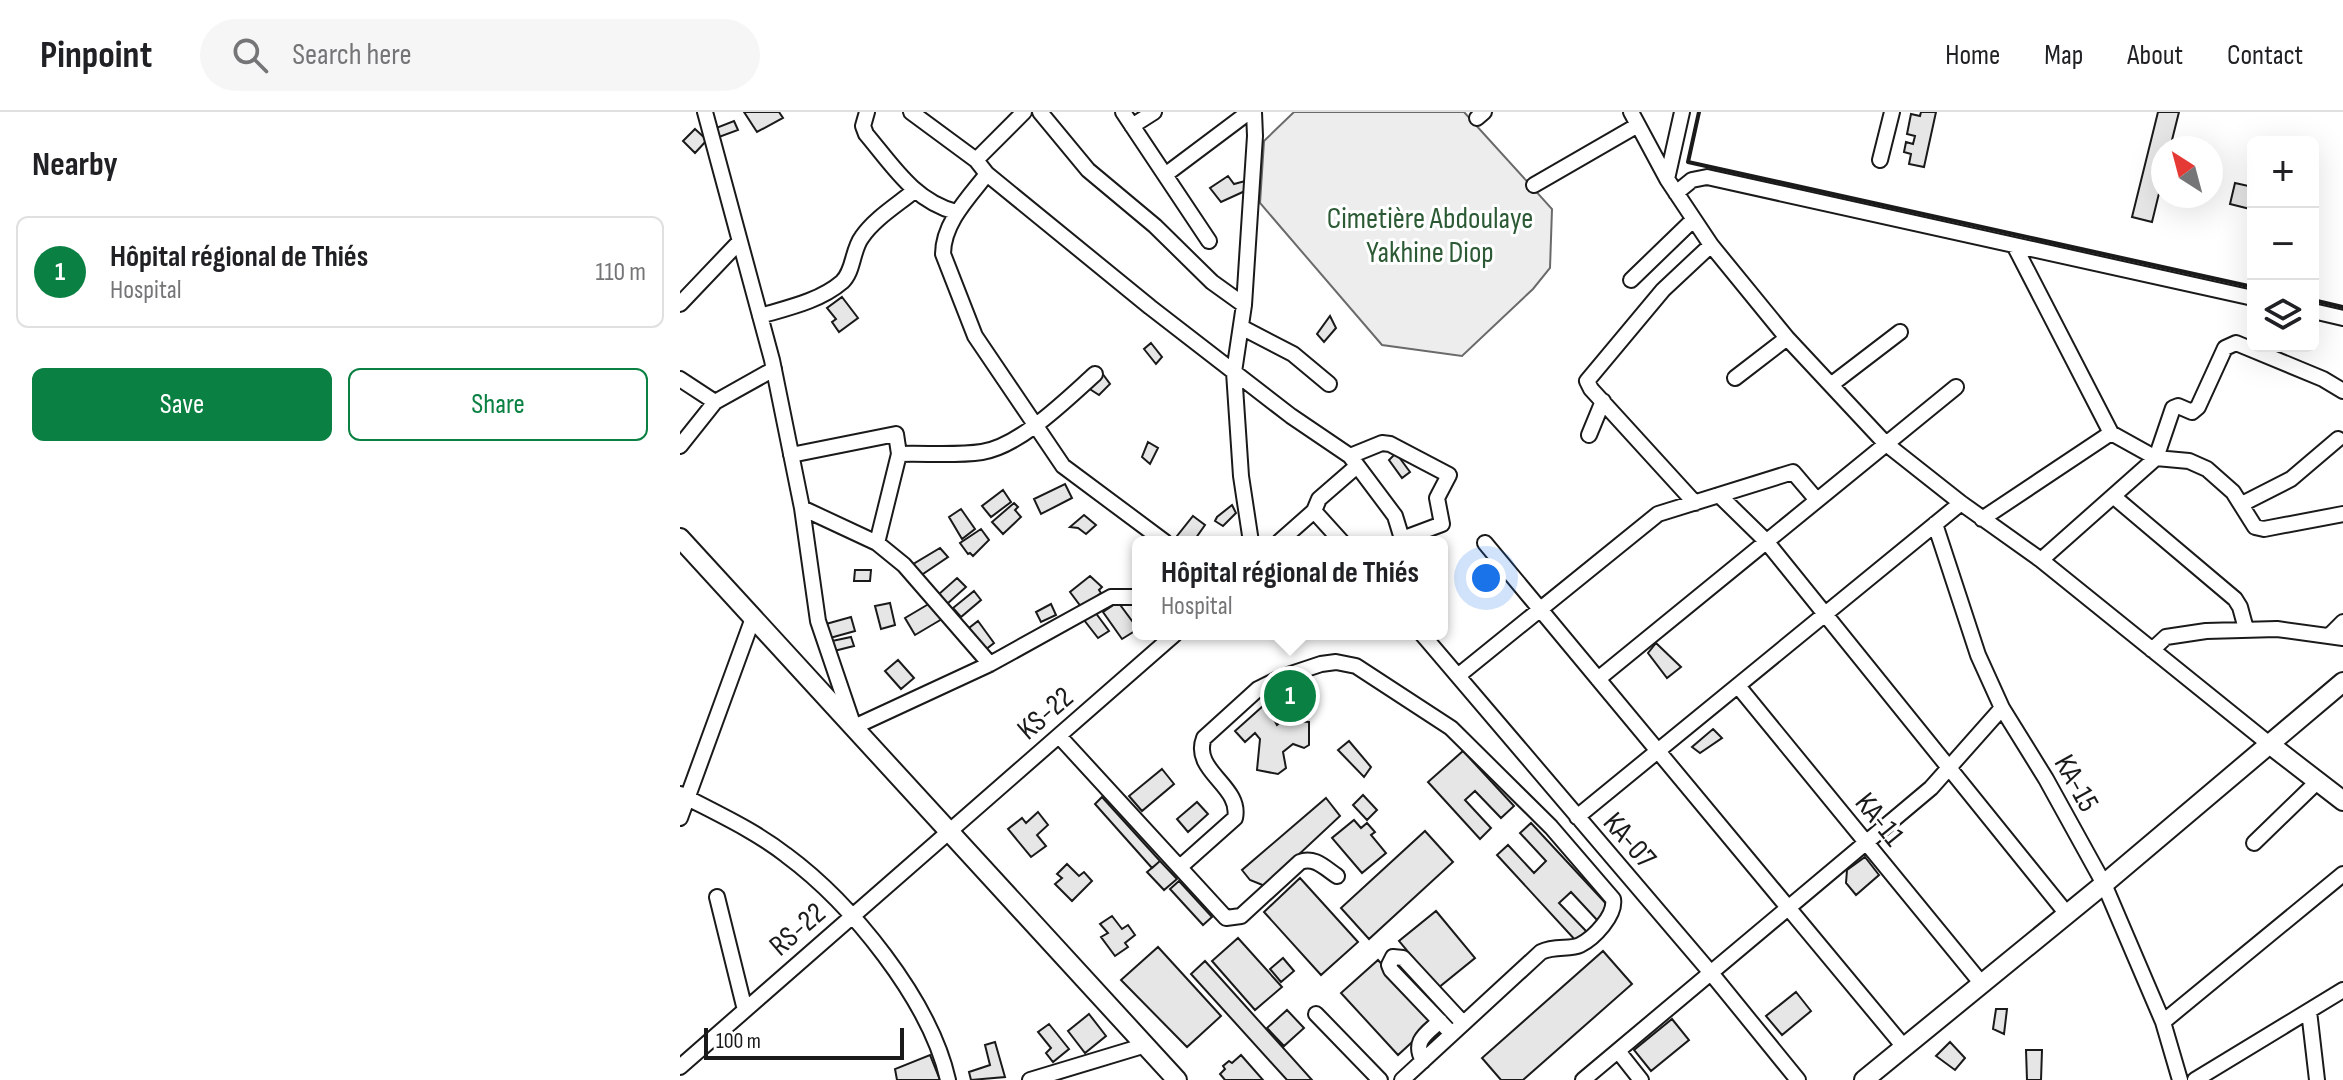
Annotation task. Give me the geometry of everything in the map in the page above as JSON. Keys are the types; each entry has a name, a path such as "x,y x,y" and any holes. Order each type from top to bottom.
{"main road":[{"path":"680,538 1177,1080"},
{"path":"1864,1080 2104,884 2343,682"},
{"path":"2268,743 2343,801"}],"street":[{"path":"705,112 774,369 802,508 818,621 854,727 990,664 1111,597 1132,597"},
{"path":"867,112 863,126 866,134 914,191 935,207 956,212"},
{"path":"911,112 976,160 987,174 1234,372 1353,461 1395,516 1401,536"},
{"path":"976,160 1024,112"},
{"path":"1040,112 1088,170 1155,226 1212,282 1244,305"},
{"path":"1123,112 1209,241"},
{"path":"1132,126 1154,112"},
{"path":"1165,175 1252,112 1255,136 1244,305 1234,372 1241,476 1250,536"},
{"path":"1667,179 1682,112"},
{"path":"1880,160 1892,112"},
{"path":"1534,185 1634,118 1667,179 1711,245 1787,338 1885,443 1982,519 2041,560 2268,743"},
{"path":"987,174 956,212 943,244 943,254 975,336 1063,466 1157,536"},
{"path":"1676,193 1692,180 1707,177 2247,297"},
{"path":"760,316 811,299 845,279 854,248 864,232 914,191"},
{"path":"1631,280 1693,220"},
{"path":"680,304 740,241"},
{"path":"1695,503 1587,381 1663,290 1711,245"},
{"path":"2014,245 2111,433 2156,458 2189,461 2207,469 2222,480 2242,504 2255,527 2264,529 2343,514"},
{"path":"2319,312 2343,318"},
{"path":"1241,327 1293,354 1329,384"},
{"path":"1832,384 1900,332"},
{"path":"1735,378 1787,338"},
{"path":"2041,560 2156,458 2173,408 2178,406 2192,412 2198,407 2225,348 2230,344 2236,343 2294,367 2343,391"},
{"path":"680,446 715,402 774,369"},
{"path":"899,454 983,452 1036,426 1095,374"},
{"path":"680,379 715,402"},
{"path":"1598,679 1956,387"},
{"path":"1589,435 1603,401"},
{"path":"1982,519 2111,433"},
{"path":"791,455 896,434 899,454 877,543"},
{"path":"2242,504 2291,479 2338,439"},
{"path":"1286,536 1314,511 1319,499 1353,461 1382,443 1390,444 1449,475 1437,498 1442,524 1414,536"},
{"path":"1459,675 1658,514 1793,472 1816,499"},
{"path":"1719,495 1766,541 2067,914"},
{"path":"2113,496 2235,599 2246,629"},
{"path":"1577,817 1961,503"},
{"path":"802,508 877,543 904,565 990,664"},
{"path":"1314,511 1337,536"},
{"name":"KA-15","path":"1935,524 1978,655 2002,708 2046,779 2104,884 2163,1022 2180,1080"},
{"path":"1485,543 1904,1047"},
{"path":"680,818 684,796 753,618"},
{"path":"2152,650 2166,637 2246,629 2337,636 2343,622"},
{"name":"KS-22","path":"950,832 1168,640"},
{"name":"KA-07","path":"1427,640 1798,1080"},
{"path":"1180,867 1235,818 1235,801 1202,758 1200,747 1204,738 1258,689 1321,664 1336,662 1356,666 1451,728 1551,827 1613,899 1615,908 1611,916 1581,945 1550,947 1541,952 1402,1080"},
{"name":"KA-11","path":"1738,686 1982,984"},
{"path":"1583,1080 1931,788 2002,708"},
{"path":"1059,736 1226,918 1241,916 1300,862 1314,860 1337,876"},
{"path":"2254,843 2318,781"},
{"path":"684,796 784,853 804,868 851,917 877,946 916,1004 933,1038 948,1080"},
{"name":"RS-22","path":"680,1070 950,832"},
{"path":"2163,1022 2343,874"},
{"path":"717,897 745,1010"},
{"path":"1452,1034 1391,970 1389,965 1393,957 1403,958 1463,1023"},
{"path":"2195,1080 2343,990"},
{"path":"2309,1011 2317,1080"},
{"path":"1316,1014 1380,1080"},
{"path":"1423,1061 1418,1051 1419,1040 1440,1021"},
{"path":"1030,1080 1146,1045"},
{"path":"1618,1051 1641,1080"},
{"path":"680,1070 687,1080"}],"shaded area":[{"name":"Cimetière Abdoulaye Yakhine Diop","path":"1294,112 1464,112 1552,209 1550,268 1533,289 1462,356 1382,345 1260,203 1264,141"}],"building":[{"path":"744,112 779,112 783,118 757,132"},
{"path":"1921,112 1936,112 1924,167 1909,164 1911,154 1904,152 1906,142 1913,144 1915,136 1907,134 1911,114 1920,116"},
{"path":"2158,112 2179,112 2173,136 2152,136"},
{"path":"734,121 738,130 719,137 716,128"},
{"path":"695,129 707,140 695,153 683,141"},
{"path":"2151,140 2151,208 2155,208 2152,222 2132,217"},
{"path":"1228,176 1234,184 1245,181 1245,191 1221,202 1210,188"},
{"path":"2235,183 2247,186 2247,208 2230,204"},
{"path":"842,297 858,318 839,332 832,322 836,319 827,308"},
{"path":"1330,316 1336,328 1324,342 1317,334"},
{"path":"1151,343 1162,357 1156,364 1144,349"},
{"path":"1102,373 1110,384 1099,395 1085,386"},
{"path":"1148,442 1158,448 1150,464 1142,457"},
{"path":"1396,453 1410,472 1402,478 1389,460"},
{"path":"1065,484 1072,498 1041,514 1034,499"},
{"path":"1003,490 1011,502 991,517 982,506"},
{"path":"1014,503 1021,517 1003,534 992,522"},
{"path":"1232,505 1236,513 1223,526 1215,521 1217,517"},
{"path":"961,509 975,529 962,539 949,517"},
{"path":"1084,515 1096,525 1086,534 1070,527"},
{"path":"1193,516 1205,525 1197,536 1177,536"},
{"path":"981,529 989,540 973,556 968,554 960,543"},
{"path":"940,548 948,557 920,576 910,566"},
{"path":"855,570 871,570 870,581 854,581"},
{"path":"1090,576 1102,587 1099,590 1101,593 1082,608 1070,592"},
{"path":"957,578 966,587 947,604 939,594"},
{"path":"974,591 981,600 961,617 953,608"},
{"path":"932,602 942,619 915,635 905,618"},
{"path":"1118,602 1132,621 1132,633 1122,639 1103,612"},
{"path":"890,603 895,625 881,629 875,606"},
{"path":"1051,604 1056,615 1041,622 1036,612"},
{"path":"1095,612 1109,631 1098,638 1084,620"},
{"path":"851,617 855,631 830,638 826,624"},
{"path":"978,621 994,643 985,650 969,628"},
{"path":"851,637 854,646 834,651 832,641"},
{"path":"1656,643 1681,667 1667,678 1648,653"},
{"path":"898,660 914,678 901,689 885,671"},
{"path":"1273,697 1284,707 1273,718 1277,725 1283,720 1309,722 1309,745 1304,748 1293,744 1283,752 1286,768 1278,774 1257,770 1260,739 1255,733 1245,742 1235,731"},
{"path":"1713,729 1722,738 1700,753 1692,747"},
{"path":"1349,741 1371,767 1364,777 1338,750"},
{"path":"1463,751 1514,806 1501,818 1475,791 1465,800 1491,828 1480,839 1428,782"},
{"path":"1162,769 1174,784 1142,811 1129,796"},
{"path":"1363,795 1377,810 1367,820 1353,805"},
{"path":"1102,797 1160,861 1152,868 1095,804"},
{"path":"1326,798 1340,816 1265,886 1250,880 1242,870"},
{"path":"1197,802 1208,814 1188,832 1177,819"},
{"path":"1038,812 1048,825 1037,835 1046,846 1031,857 1008,829 1022,818 1026,823"},
{"path":"1354,820 1361,828 1367,823 1375,832 1371,835 1386,853 1362,873 1332,838"},
{"path":"1531,823 1611,909 1598,921 1571,892 1559,903 1587,932 1577,942 1497,855 1508,845 1534,873 1546,861 1520,833"},
{"path":"1425,831 1453,862 1369,939 1341,908"},
{"path":"1865,857 1879,875 1856,895 1846,883 1847,870"},
{"path":"1160,861 1177,879 1164,890 1147,872"},
{"path":"1067,864 1079,876 1084,872 1092,881 1072,901 1055,884 1062,878 1057,874"},
{"path":"1300,878 1358,942 1321,975 1264,912"},
{"path":"1179,881 1212,917 1203,925 1170,889"},
{"path":"1436,911 1475,958 1438,988 1399,941"},
{"path":"1112,916 1122,929 1128,925 1135,935 1125,943 1128,947 1115,956 1101,937 1108,933 1100,924"},
{"path":"1238,938 1282,987 1255,1010 1212,961"},
{"path":"1158,947 1221,1016 1187,1047 1121,980"},
{"path":"1603,951 1632,984 1523,1080 1501,1080 1482,1058"},
{"path":"1283,958 1294,971 1281,982 1270,969"},
{"path":"1378,960 1434,1022 1398,1055 1341,993"},
{"path":"1205,961 1312,1080 1287,1080 1191,974"},
{"path":"1796,992 1811,1011 1782,1035 1766,1016"},
{"path":"1996,1009 2007,1009 2004,1034 1993,1029"},
{"path":"1287,1010 1304,1028 1284,1046 1267,1028"},
{"path":"1089,1014 1106,1036 1085,1053 1068,1031"},
{"path":"1672,1019 1689,1040 1651,1071 1634,1050"},
{"path":"1049,1024 1069,1049 1053,1062 1046,1053 1051,1048 1038,1032"},
{"path":"995,1042 1005,1077 971,1080 969,1072 990,1065 985,1045"},
{"path":"1950,1042 1965,1058 1955,1070 1936,1056"},
{"path":"2026,1050 2042,1050 2041,1080 2027,1080"},
{"path":"930,1055 940,1080 897,1080 895,1069"},
{"path":"1241,1055 1263,1080 1225,1080 1220,1074 1225,1069 1223,1066"}],"wall":[{"path":"1699,112 1688,162 2247,286"},
{"path":"2319,301 2343,307"}],"place":[{"name":"Hôpital régional de Thiés","path":"1290,696"}]}
